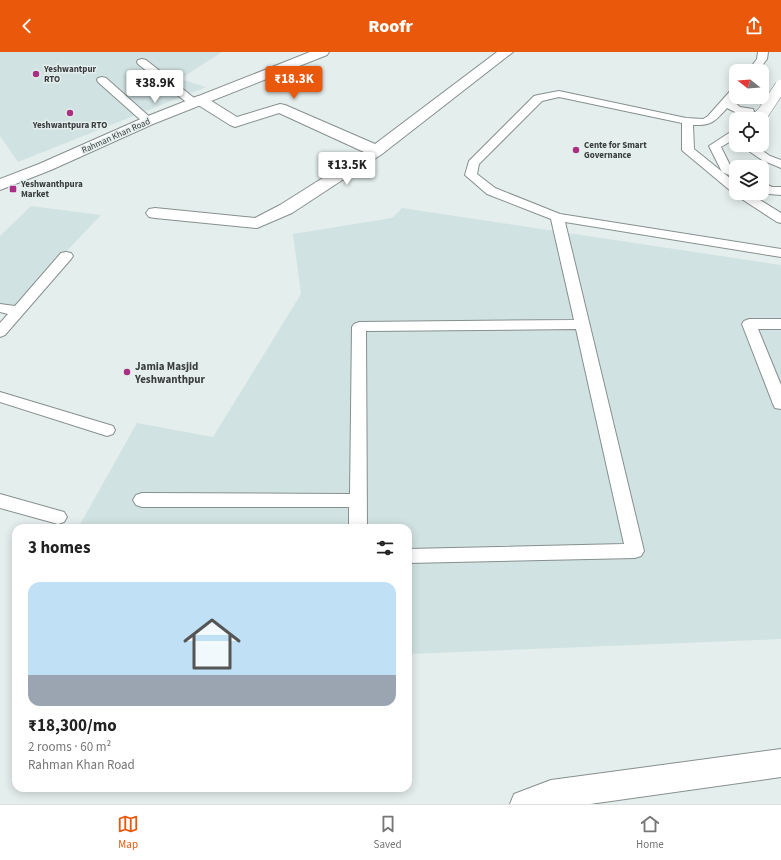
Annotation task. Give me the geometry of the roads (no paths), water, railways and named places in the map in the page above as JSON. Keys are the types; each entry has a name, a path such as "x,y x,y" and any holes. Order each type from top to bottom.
{"street":[{"name":"Rahman Khan Road","path":"0,185 45,167 148,121 322,52"},
{"path":"155,213 257,223 286,209 376,151 506,52"},
{"path":"197,102 235,122 280,108 376,151"},
{"path":"525,804 551,795 781,763"}],"lane":[{"path":"758,64 762,59 763,52"},
{"path":"142,62 197,102"},
{"path":"102,80 148,121"},
{"path":"764,112 781,86"},
{"path":"729,100 712,118 705,122 687,122 559,94 538,98 473,163 470,175 491,191 557,217 781,253"},
{"path":"727,102 738,110 744,112"},
{"path":"687,122 688,150 729,183"},
{"path":"729,137 715,146 726,169 729,170"},
{"path":"757,152 766,158 781,164"},
{"path":"769,190 781,191"},
{"path":"752,200 781,219"},
{"path":"412,556 636,551 557,217"},
{"path":"0,332 66,256"},
{"path":"0,308 18,311"},
{"path":"358,524 359,327 582,324"},
{"path":"781,324 749,324 781,404"},
{"path":"0,397 107,430"},
{"path":"142,500 358,501"},
{"path":"0,501 58,517"}],"place":[{"name":"Yeshwantpur RTO","path":"36,74"},
{"name":"Yeshwantpura RTO","path":"70,113"},
{"name":"Cente for Smart Governance","path":"576,150"},
{"name":"Yeshwanthpura Market","path":"13,189"},
{"name":"Jamia Masjid Yeshwanthpur","path":"127,372"}]}
